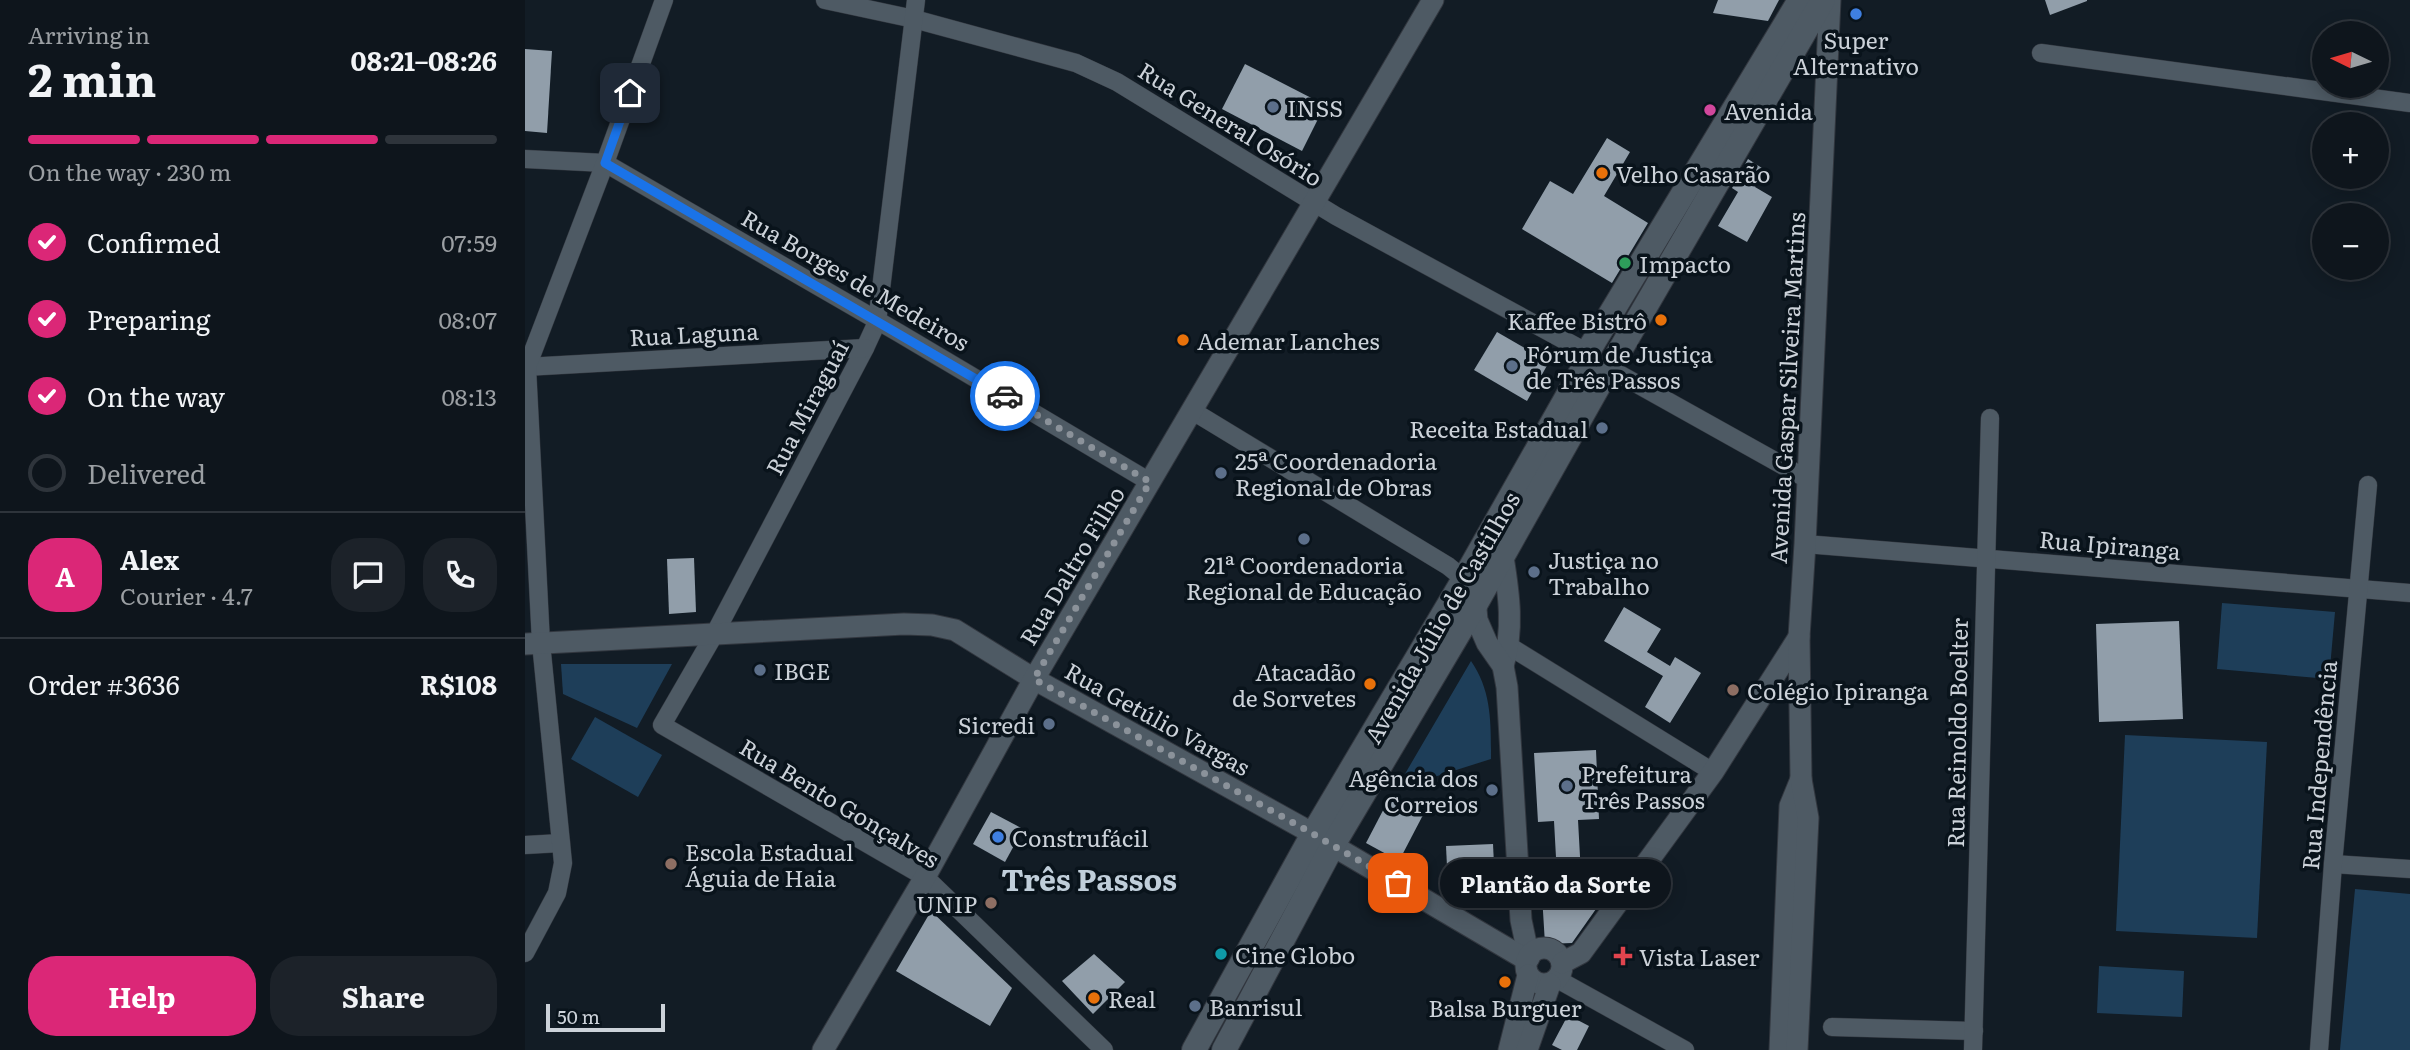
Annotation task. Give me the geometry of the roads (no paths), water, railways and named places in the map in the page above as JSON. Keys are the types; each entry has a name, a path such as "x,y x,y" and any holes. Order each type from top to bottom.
{"main road":[{"name":"Avenida Júlio de Castilhos","path":"1224,1050 1323,840 1464,579 1657,261 1800,0"},
{"name":"Avenida Júlio de Castilhos","path":"1657,261 1823,0"},
{"name":"Avenida Júlio de Castilhos","path":"1194,1050 1323,840 1476,604 1503,557 1598,362"}],"street":[{"path":"525,953 557,893 563,863 533,644 526,367 605,163 664,0"},
{"name":"Rua General Osório","path":"825,0 913,19 1076,63 1117,82 1314,203 1807,480"},
{"name":"Rua Miraguaí","path":"662,726 714,635 877,322 916,0"},
{"name":"Rua Daltro Filho","path":"823,1050 925,877 1034,679 1433,0"},
{"name":"Avenida Gaspar Silveira Martins","path":"1797,1050 1808,818 1801,779 1799,637 1830,0"},
{"path":"2041,53 2410,103"},
{"name":"Rua Borges de Medeiros","path":"525,159 605,163 1150,482"},
{"name":"Rua Laguna","path":"526,367 865,348"},
{"path":"1191,410 1448,566 1473,588 1477,620 1487,643 1713,772"},
{"name":"Rua Reinoldo Boelter","path":"1973,1050 1990,418"},
{"name":"Rua Independência","path":"2319,1050 2333,863 2368,485"},
{"name":"Rua Ipiranga","path":"1805,544 2410,593"},
{"path":"1503,557 1509,596 1507,687 1521,920 1528,964 1535,982 1556,976 1581,953 1713,772 1799,637"},
{"name":"Rua Getúlio Vargas","path":"533,644 904,624 932,625 955,630 1034,679 1323,840 1528,964"},
{"name":"Rua Bento Gonçalves","path":"662,726 925,877 1104,1050"},
{"name":"Avenida Gaspar Silveira Martins","path":"1780,1050 1790,806 1801,779"},
{"path":"525,845 561,843"},
{"path":"2333,863 2410,869"},
{"path":"1509,1050 1528,964 1536,950 1547,949 1557,954 1556,976 1527,1050"},
{"path":"1556,976 1685,1050"},
{"path":"1832,1027 1973,1031"}],"place":[{"name":"Super Alternativo","path":"1856,14"},
{"name":"INSS","path":"1273,107"},
{"name":"Avenida","path":"1710,110"},
{"name":"Velho Casarão","path":"1602,173"},
{"name":"Impacto","path":"1625,263"},
{"name":"Kaffee Bistrô","path":"1661,320"},
{"name":"Ademar Lanches","path":"1183,340"},
{"name":"Fórum de Justiça de Três Passos","path":"1512,366"},
{"name":"Receita Estadual","path":"1602,428"},
{"name":"25ª Coordenadoria Regional de Obras","path":"1221,473"},
{"name":"21ª Coordenadoria Regional de Educação","path":"1304,539"},
{"name":"Justiça no Trabalho","path":"1534,572"},
{"name":"IBGE","path":"760,670"},
{"name":"Atacadão de Sorvetes","path":"1370,684"},
{"name":"Colégio Ipiranga","path":"1733,690"},
{"name":"Sicredi","path":"1049,724"},
{"name":"Prefeitura Três Passos","path":"1567,786"},
{"name":"Agência dos Correios","path":"1492,790"},
{"name":"Construfácil","path":"998,837"},
{"name":"Escola Estadual Águia de Haia","path":"671,864"},
{"name":"Plantão da Sorte","path":"1398,883"},
{"name":"UNIP","path":"991,903"},
{"name":"Cine Globo","path":"1221,954"},
{"name":"Vista Laser","path":"1623,956"},
{"name":"Balsa Burguer","path":"1505,982"},
{"name":"Real","path":"1094,998"},
{"name":"Banrisul","path":"1195,1006"}],"district":[{"name":"Três Passos","path":"1089,878"}]}
